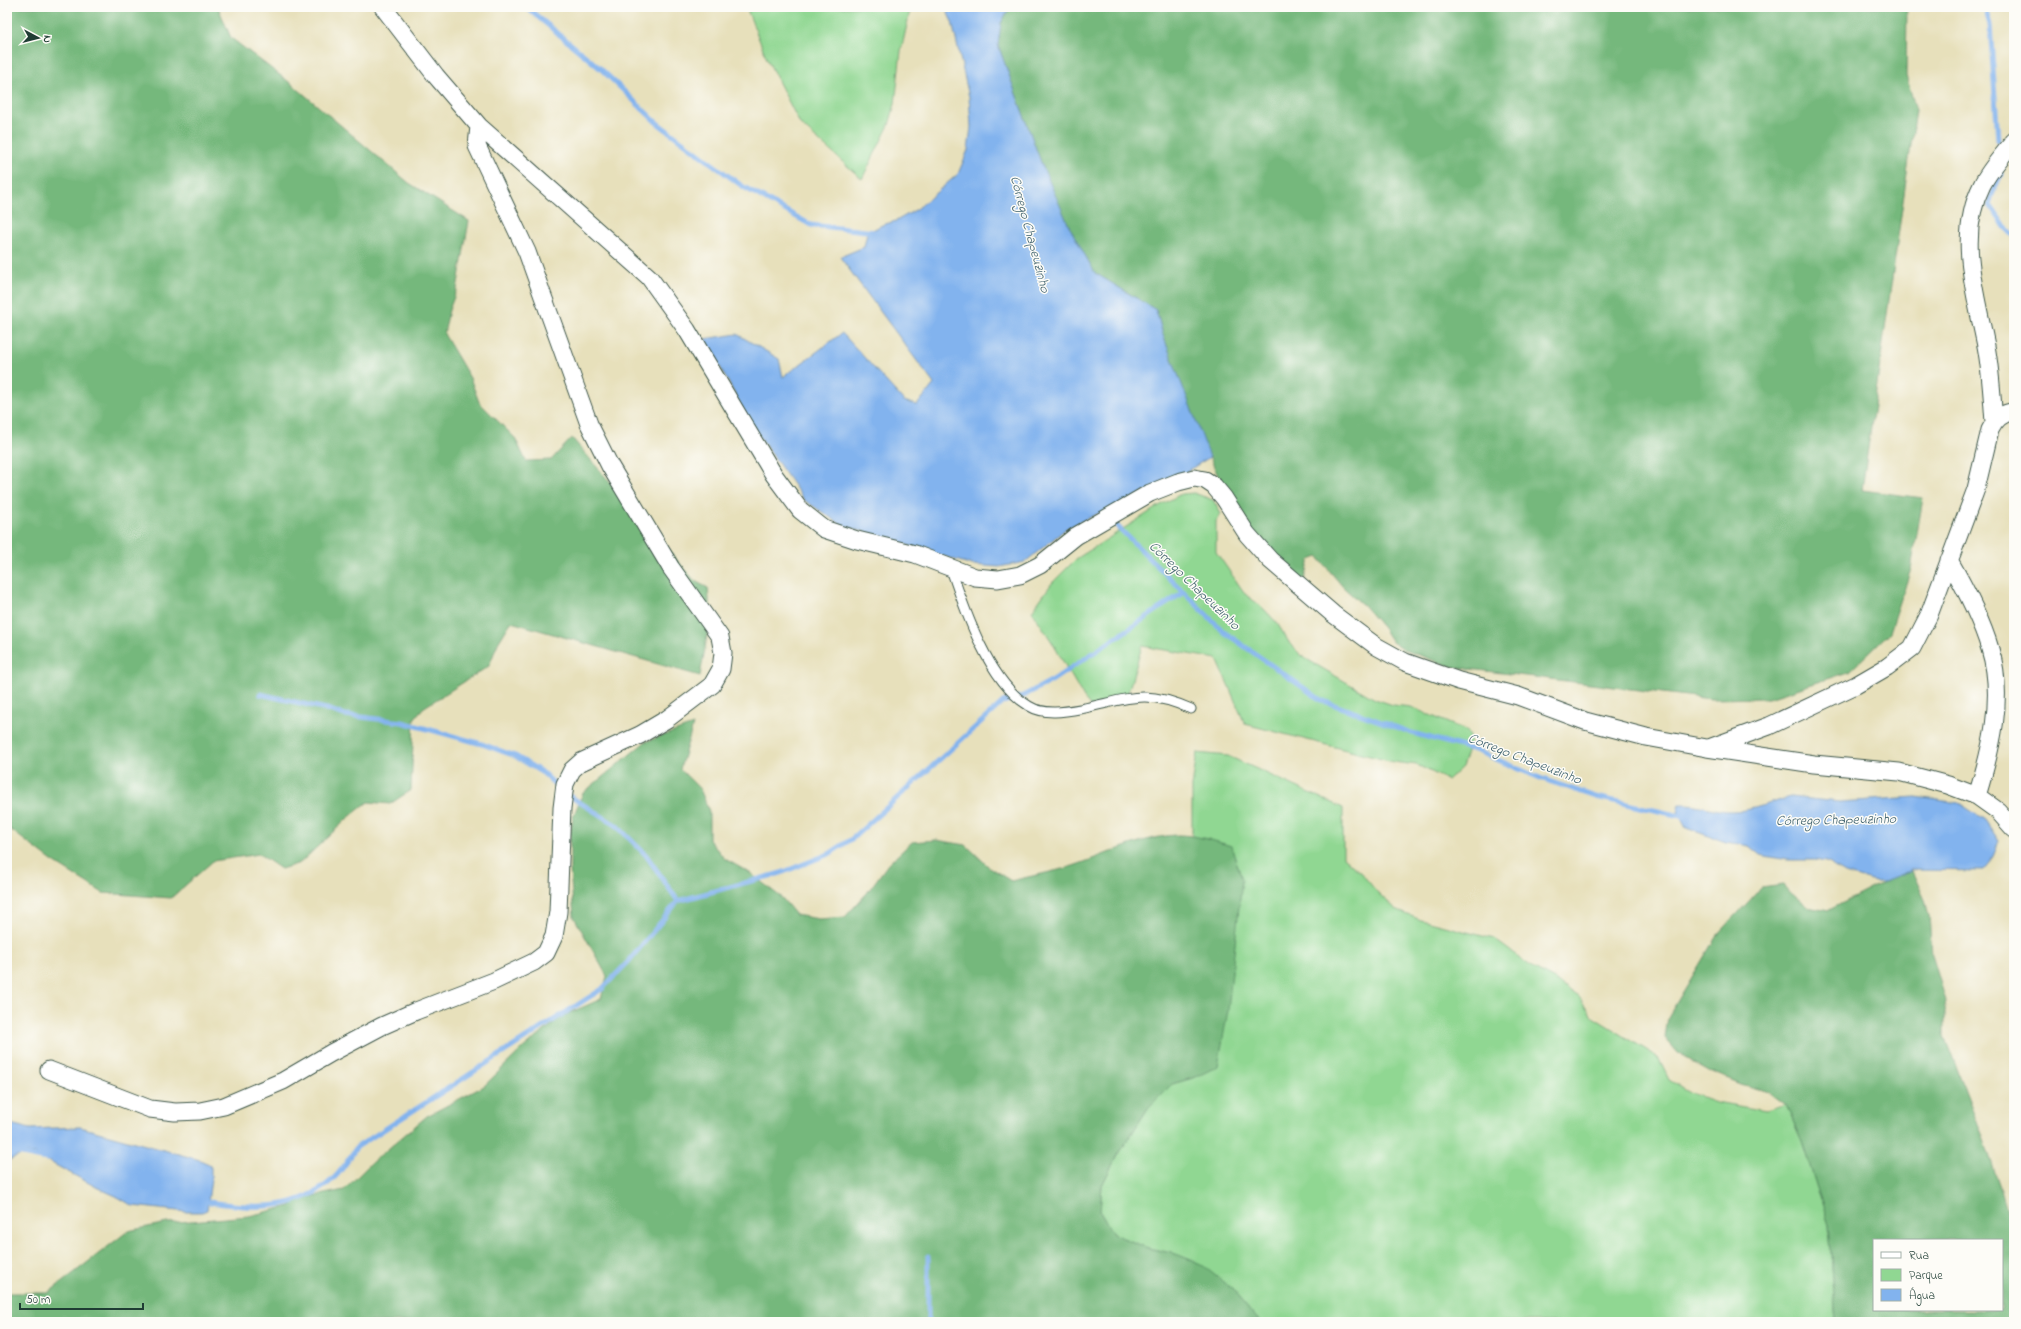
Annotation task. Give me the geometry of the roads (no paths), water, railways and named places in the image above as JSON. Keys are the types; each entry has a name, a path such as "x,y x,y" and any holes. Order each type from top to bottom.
{"street":[{"path":"383,7 436,76 479,126 649,278 687,330 774,475 800,510 824,529 857,540 915,554 975,577 998,579 1020,575 1040,566 1076,536 1150,493 1178,482 1194,478 1205,480 1214,486 1224,498 1247,534 1270,560 1333,614 1376,646 1405,662 1459,681 1518,696 1585,721 1646,737 1814,764 1899,772 1948,785 1977,796 1998,811 2014,829"},
{"path":"49,1070 150,1109 175,1112 200,1111 224,1106 282,1081 382,1026 416,1011 494,981 534,962 546,953 554,936 558,912 562,808 566,784 572,770 581,762 640,735 667,719 712,685 721,669 723,654 720,637 671,568 610,466 588,424 527,252 478,146 479,126"},
{"path":"1994,422 1991,376 1973,291 1970,238 1976,200 1982,185 2014,141"},
{"path":"1707,748 1769,726 1806,709 1887,667 1912,648 1929,615 1976,489 1990,430 1994,422 2001,415 2014,412"},
{"path":"1949,560 1991,649 1995,673 1996,704 1993,740 1977,796"}],"lane":[{"path":"951,569 964,608 993,667 1010,691 1030,706 1047,712 1066,711 1142,696 1171,700 1191,709"}],"water":[{"path":"945,7 1010,7 1001,23 998,45 1042,165 1070,228 1095,273 1156,310 1164,338 1210,457 1176,478 1067,528 1025,562 999,567 972,565 842,525 804,500 751,424 705,339 737,334 779,359 783,377 842,333 904,401 917,405 934,384 840,257 864,247 867,233 882,225 896,221 917,209 958,174 968,150 971,127 969,97 952,22"},
{"path":"1790,797 1840,802 1916,797 1959,803 1985,820 1999,841 1989,865 1984,871 1911,870 1912,871 1884,882 1875,882 1845,873 1827,862 1814,860 1787,860 1760,855 1749,846 1726,842 1686,828 1678,813 1680,804 1726,811 1740,811"},
{"path":"7,1123 30,1129 80,1127 200,1160 211,1165 211,1179 207,1210 202,1212 187,1212 133,1206 35,1154 26,1153 7,1161"}],"waterway":[{"path":"526,7 601,69 656,122 742,186 811,225 875,232"},
{"path":"1985,7 1990,25 1998,140"},
{"path":"2001,174 1991,197 1990,205 2005,227 2014,236"},
{"name":"Córrego Chapeuzinho","path":"1116,525 1224,632 1321,700 1412,733 1475,750 1540,778 1596,797 1685,817"},
{"path":"202,1201 238,1205 273,1206 289,1203 321,1189 335,1177 357,1147 602,989 629,961 678,901 781,873 829,854 853,838 1003,702 1023,696 1053,680 1184,592"},
{"path":"260,694 326,709 345,715 402,722 482,744 515,756 543,773 561,790"},
{"path":"568,795 616,825 646,855 678,901"},
{"path":"7,1151 47,1159"},
{"path":"928,1257 928,1322"}]}
